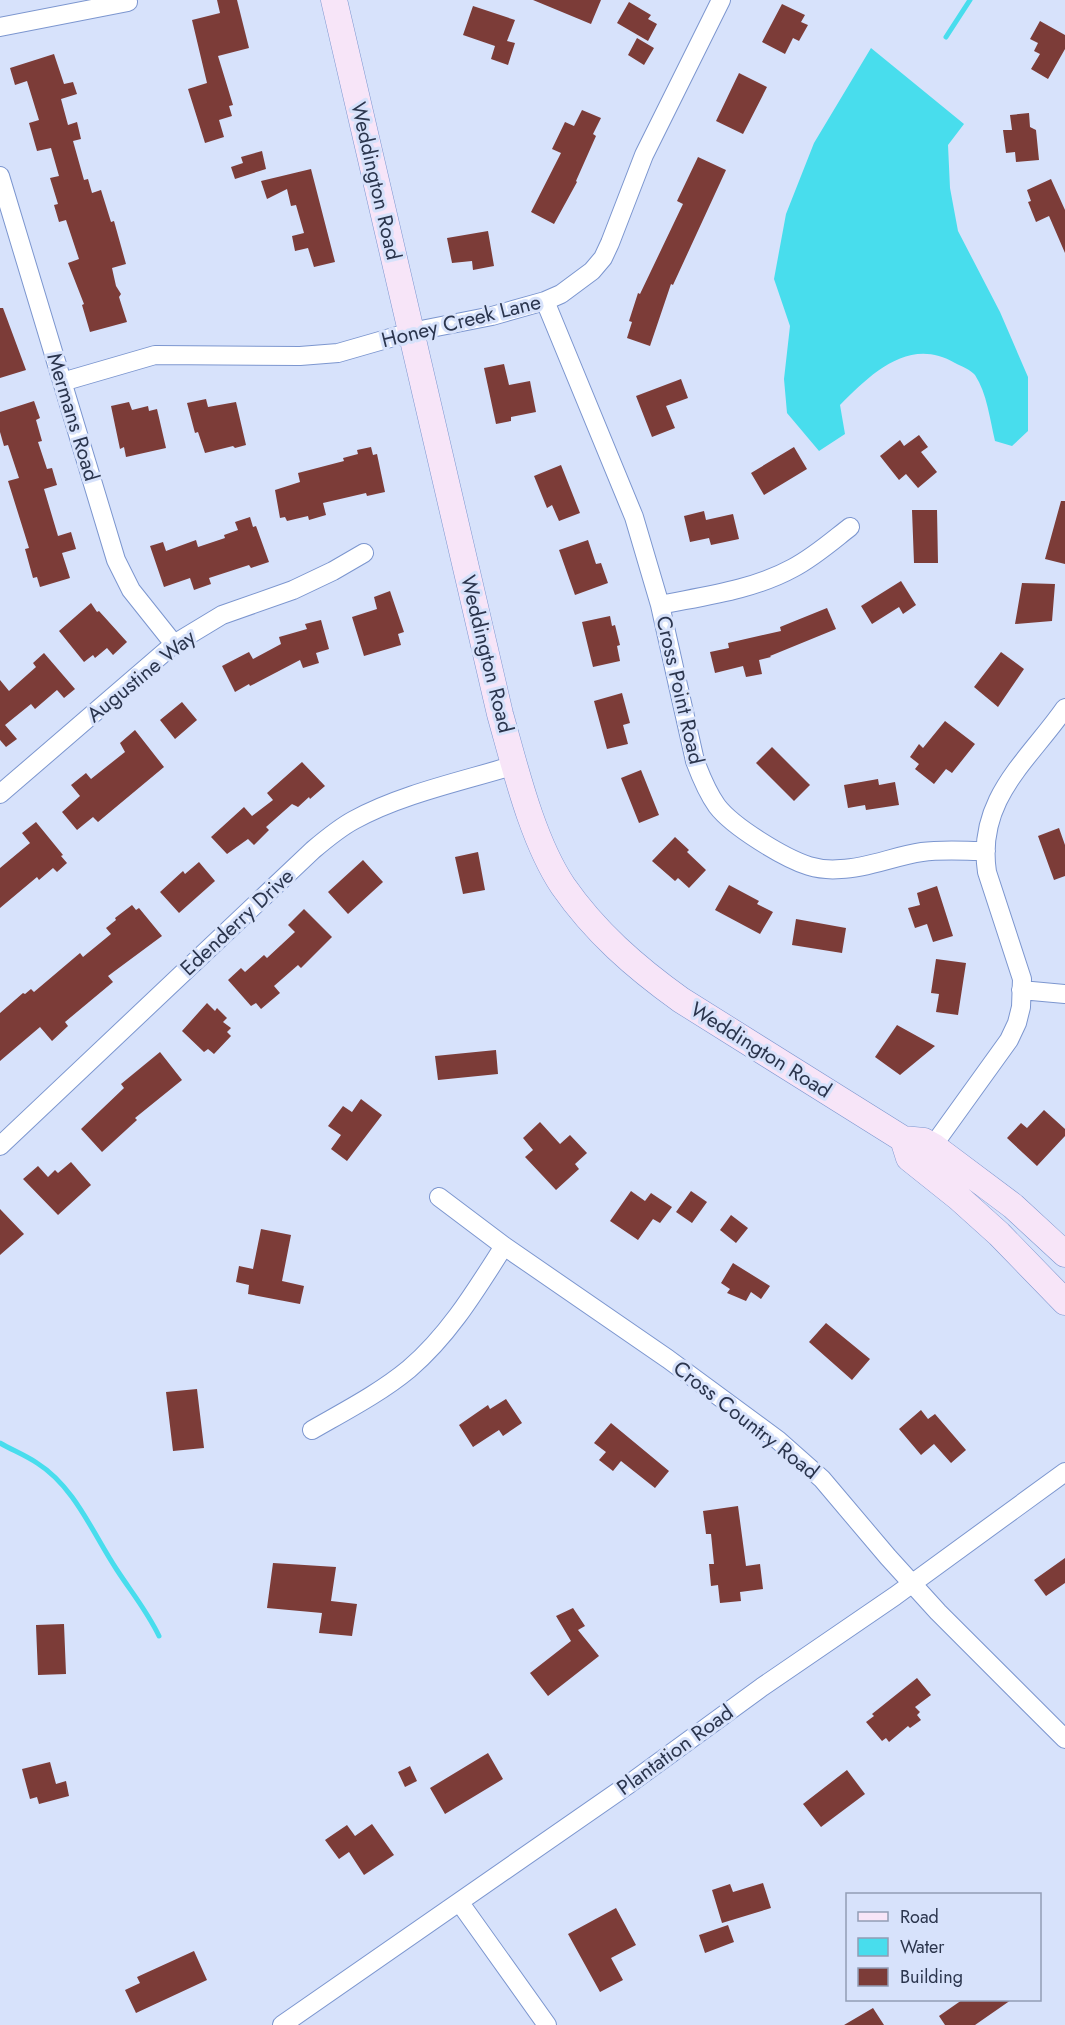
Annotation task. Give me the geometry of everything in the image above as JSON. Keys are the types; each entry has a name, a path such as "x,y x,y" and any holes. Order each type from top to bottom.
{"main road":[{"name":"Weddington Road","path":"334,0 500,714 531,817 563,885 598,931 648,976 681,1000 903,1139 909,1158 926,1156 1013,1206 1065,1254"},
{"name":"Weddington Road","path":"926,1156 1065,1302"}],"street":[{"name":"Honey Creek Lane","path":"62,382 155,355 300,356 338,352 411,332 492,315 545,301 561,294 580,281 603,258 644,155 722,0"},
{"path":"0,27 128,2"},
{"name":"Mermans Road","path":"0,176 116,560 131,590 174,644"},
{"name":"Cross Point Road","path":"545,301 634,517 660,605 695,761 702,780 718,807 740,827 786,855 820,869 864,866 924,851 986,851"},
{"path":"660,605 739,588 772,578 795,567 849,527"},
{"name":"Augustine Way","path":"0,794 174,644 222,615 292,590 333,571 364,553"},
{"path":"926,1156 1009,1040 1017,1023 1021,1007 1020,972 987,872 986,851 990,821 1003,789 1065,708"},
{"name":"Edenderry Drive","path":"0,1146 159,994 197,962 332,834 352,821 393,802 515,765"},
{"path":"1021,990 1065,994"},
{"name":"Cross Country Road","path":"439,1197 504,1246 668,1359 778,1440 822,1479 912,1583 1065,1739"},
{"path":"312,1430 366,1399 408,1370 428,1351 472,1298 504,1246"},
{"name":"Plantation Road","path":"282,2025 629,1784 1065,1472"},
{"path":"460,1903 547,2025"}],"water":[{"path":"871,48 964,124 948,145 950,188 958,231 1000,312 1028,377 1028,431 1012,446 995,441 985,398 975,375 966,368 938,356 922,354 907,356 878,371 840,405 845,434 819,451 787,413 784,379 790,326 774,279 786,214 814,143"}],"building":[{"path":"217,0 237,0 249,48 218,56 233,105 229,106 232,116 219,120 224,137 205,143 188,89 207,83 192,20 220,13"},
{"path":"533,0 601,0 591,24"},
{"path":"629,2 651,15 648,19 657,24 648,41 617,23"},
{"path":"782,4 805,15 801,22 808,25 799,41 793,38 785,54 762,42"},
{"path":"473,6 515,20 507,41 515,43 508,65 491,59 495,46 463,35"},
{"path":"1040,21 1065,35 1065,49 1048,79 1031,69 1040,54 1034,51 1038,43 1030,39"},
{"path":"637,38 654,48 644,65 628,55"},
{"path":"54,54 64,84 73,82 77,94 61,99 68,125 77,122 81,139 73,141 84,180 88,179 92,193 101,190 111,222 114,221 126,264 112,268 127,322 90,332 82,305 84,304 68,263 79,259 66,220 59,222 54,205 58,204 50,178 59,176 51,148 37,151 29,123 39,120 27,81 15,85 10,68"},
{"path":"739,73 767,87 743,134 716,121"},
{"path":"582,110 601,118 593,134 596,136 577,182 554,224 531,212 561,153 552,149 565,122 574,126"},
{"path":"1029,113 1030,127 1036,130 1039,160 1016,162 1015,152 1006,153 1003,130 1012,130 1010,115"},
{"path":"262,151 266,169 235,179 231,167 243,163 241,157"},
{"path":"698,157 726,170 673,285 671,284 650,346 627,338 632,322 629,321 638,293 640,294 683,204 677,201"},
{"path":"311,169 335,262 314,267 308,248 295,251 292,236 304,233 296,205 291,206 287,189 267,199 261,181"},
{"path":"1051,179 1065,210 1065,253 1049,216 1036,222 1028,202 1031,201 1027,190"},
{"path":"488,231 494,266 473,270 472,261 452,263 447,238"},
{"path":"0,308 3,308 26,370 0,378"},
{"path":"504,364 509,385 530,381 536,412 511,417 511,421 496,424 484,368"},
{"path":"681,379 688,398 666,406 675,428 652,437 636,396"},
{"path":"206,399 208,407 236,402 246,445 205,453 198,432 195,433 187,403"},
{"path":"34,401 40,418 36,420 42,441 38,442 47,469 52,468 57,485 44,489 58,536 71,532 76,549 62,553 70,578 40,587 37,577 33,578 25,549 29,548 8,481 19,478 8,445 4,446 0,432 0,412"},
{"path":"129,402 132,410 148,406 149,411 157,409 166,448 126,457 124,447 120,449 111,406"},
{"path":"919,435 928,447 921,452 937,472 918,488 906,474 899,480 880,456 900,440 904,446"},
{"path":"371,447 373,455 377,454 385,492 367,496 366,493 323,503 326,515 309,520 308,516 287,521 285,517 280,518 275,490 300,482 298,473 344,461 343,458 358,454 357,450"},
{"path":"794,447 807,469 764,495 751,473"},
{"path":"561,465 580,513 559,521 552,505 547,508 534,476"},
{"path":"1061,501 1065,501 1065,564 1045,559"},
{"path":"912,510 937,510 938,563 914,563"},
{"path":"704,511 706,520 733,514 739,539 711,545 709,538 690,542 684,516"},
{"path":"250,517 253,527 256,526 269,562 251,568 249,565 209,578 211,584 194,590 190,578 164,587 150,546 163,542 166,551 196,540 198,547 225,538 224,535 238,530 235,522"},
{"path":"588,540 596,564 601,563 608,583 575,595 559,550"},
{"path":"901,581 916,605 903,614 899,607 872,624 861,606"},
{"path":"1022,583 1055,584 1052,621 1015,624"},
{"path":"390,591 404,632 398,634 401,645 364,656 352,617 377,609 374,597"},
{"path":"91,603 127,642 113,655 107,648 95,658 93,655 84,662 59,631"},
{"path":"827,608 836,629 759,660 762,674 746,677 743,666 715,673 710,652 729,648 728,643 781,631 780,627"},
{"path":"610,616 620,645 617,646 620,661 593,667 582,622"},
{"path":"321,620 329,649 316,653 319,663 303,668 300,660 235,692 222,666 249,652 253,659 281,644 279,637 307,629 305,624"},
{"path":"1001,652 1024,669 998,707 974,687"},
{"path":"44,653 75,689 64,698 57,690 35,709 31,704 5,725 17,739 6,747 0,740 0,680 9,691 36,667 33,663"},
{"path":"622,693 630,723 623,725 628,744 607,749 594,701"},
{"path":"182,702 197,720 175,739 160,720"},
{"path":"945,721 975,744 952,773 946,769 934,784 915,769 919,764 910,757 919,744 923,748"},
{"path":"135,730 164,767 98,822 93,817 77,830 62,812 80,796 71,785 86,773 91,779 125,752 120,743"},
{"path":"772,747 810,785 794,801 756,763"},
{"path":"302,762 325,786 298,807 292,804 266,827 269,830 254,845 248,839 227,854 211,837 244,807 252,816 273,800 267,793"},
{"path":"641,770 659,815 639,823 621,778"},
{"path":"878,779 879,785 895,782 899,805 866,810 865,805 848,808 844,785"},
{"path":"36,822 67,863 57,872 53,868 39,880 37,877 0,908 0,868 30,843 22,833"},
{"path":"1059,828 1065,845 1065,876 1054,880 1038,836"},
{"path":"675,837 706,870 689,888 678,878 675,881 652,861"},
{"path":"478,852 485,890 463,894 455,857"},
{"path":"363,860 383,882 348,914 328,892"},
{"path":"199,862 215,881 179,913 160,892 183,871 185,874"},
{"path":"729,885 759,901 757,904 773,912 760,934 715,910"},
{"path":"937,886 953,936 933,942 927,924 915,928 908,908 920,905 917,893"},
{"path":"132,905 136,910 139,908 162,936 108,976 113,982 65,1022 68,1026 52,1041 40,1027 0,1061 0,1013 23,993 31,989 34,992 80,953 83,957 111,934 106,928"},
{"path":"304,909 332,937 301,968 298,965 274,986 280,993 261,1009 256,1003 251,1006 228,980 241,968 245,972 264,955 267,958 295,932 288,925"},
{"path":"796,919 846,928 842,953 792,945"},
{"path":"936,959 966,963 958,1015 936,1012 939,994 931,993"},
{"path":"207,1003 215,1011 217,1008 227,1018 223,1022 231,1028 227,1032 231,1036 214,1054 208,1049 204,1052 182,1031"},
{"path":"897,1025 935,1046 900,1075 875,1057"},
{"path":"496,1050 498,1074 438,1080 435,1056"},
{"path":"160,1052 182,1080 135,1118 137,1120 102,1152 81,1129 124,1088 121,1084"},
{"path":"361,1099 382,1115 347,1161 331,1149 341,1135 328,1126 343,1106 352,1112"},
{"path":"1044,1110 1065,1129 1065,1136 1037,1166 1007,1138 1021,1123 1027,1128"},
{"path":"540,1122 560,1144 570,1135 587,1153 575,1164 579,1169 556,1190 525,1157 533,1150 523,1138"},
{"path":"71,1162 91,1185 58,1215 23,1179 38,1166 48,1177 55,1170 58,1173"},
{"path":"631,1191 645,1201 651,1193 672,1207 660,1223 653,1219 638,1240 610,1221"},
{"path":"691,1191 707,1202 692,1223 676,1212"},
{"path":"0,1209 24,1234 0,1255"},
{"path":"731,1215 748,1228 736,1243 720,1230"},
{"path":"261,1229 291,1235 282,1281 304,1286 300,1304 248,1294 249,1285 236,1282 239,1266 253,1269"},
{"path":"733,1263 770,1286 761,1299 751,1292 746,1301 727,1293 730,1289 721,1283"},
{"path":"826,1323 870,1359 852,1380 809,1342"},
{"path":"197,1389 204,1448 173,1451 166,1392"},
{"path":"506,1399 522,1423 503,1436 499,1430 473,1447 459,1425 488,1405 490,1409"},
{"path":"921,1410 928,1419 935,1414 966,1450 951,1463 934,1444 921,1455 899,1429"},
{"path":"611,1423 669,1471 655,1488 621,1461 613,1471 599,1460 606,1452 594,1443"},
{"path":"738,1506 746,1566 760,1564 763,1589 740,1592 741,1601 720,1603 718,1585 711,1586 709,1564 714,1564 711,1534 706,1534 703,1511"},
{"path":"1065,1558 1065,1583 1046,1596 1034,1580"},
{"path":"273,1563 336,1567 331,1601 357,1604 352,1636 319,1633 322,1613 267,1608"},
{"path":"573,1608 585,1626 578,1630 599,1656 548,1696 530,1673 571,1641 556,1616"},
{"path":"64,1624 66,1674 38,1675 36,1625"},
{"path":"917,1678 931,1695 915,1707 920,1712 917,1715 921,1720 910,1728 908,1726 889,1742 886,1738 882,1741 866,1722 874,1716 872,1714"},
{"path":"488,1753 503,1779 445,1814 430,1788"},
{"path":"50,1762 56,1784 66,1781 69,1796 39,1804 37,1797 30,1799 22,1769"},
{"path":"410,1766 417,1781 405,1787 398,1772"},
{"path":"847,1770 865,1794 821,1827 803,1804"},
{"path":"372,1824 394,1855 364,1875 349,1852 339,1859 325,1840 347,1825 355,1836"},
{"path":"763,1883 771,1908 722,1923 712,1890 730,1884 733,1892"},
{"path":"616,1908 636,1945 611,1958 623,1980 600,1992 568,1934"},
{"path":"728,1925 734,1942 705,1953 699,1935"},
{"path":"194,1951 207,1980 136,2013 125,1990 140,1983 137,1977"},
{"path":"961,2001 1010,2001 975,2025 945,2025 939,2016"},
{"path":"873,2008 884,2025 844,2025"}],"waterway":[{"path":"946,37 970,0"},
{"path":"0,1443 37,1463 50,1473 73,1498 159,1636"}]}
